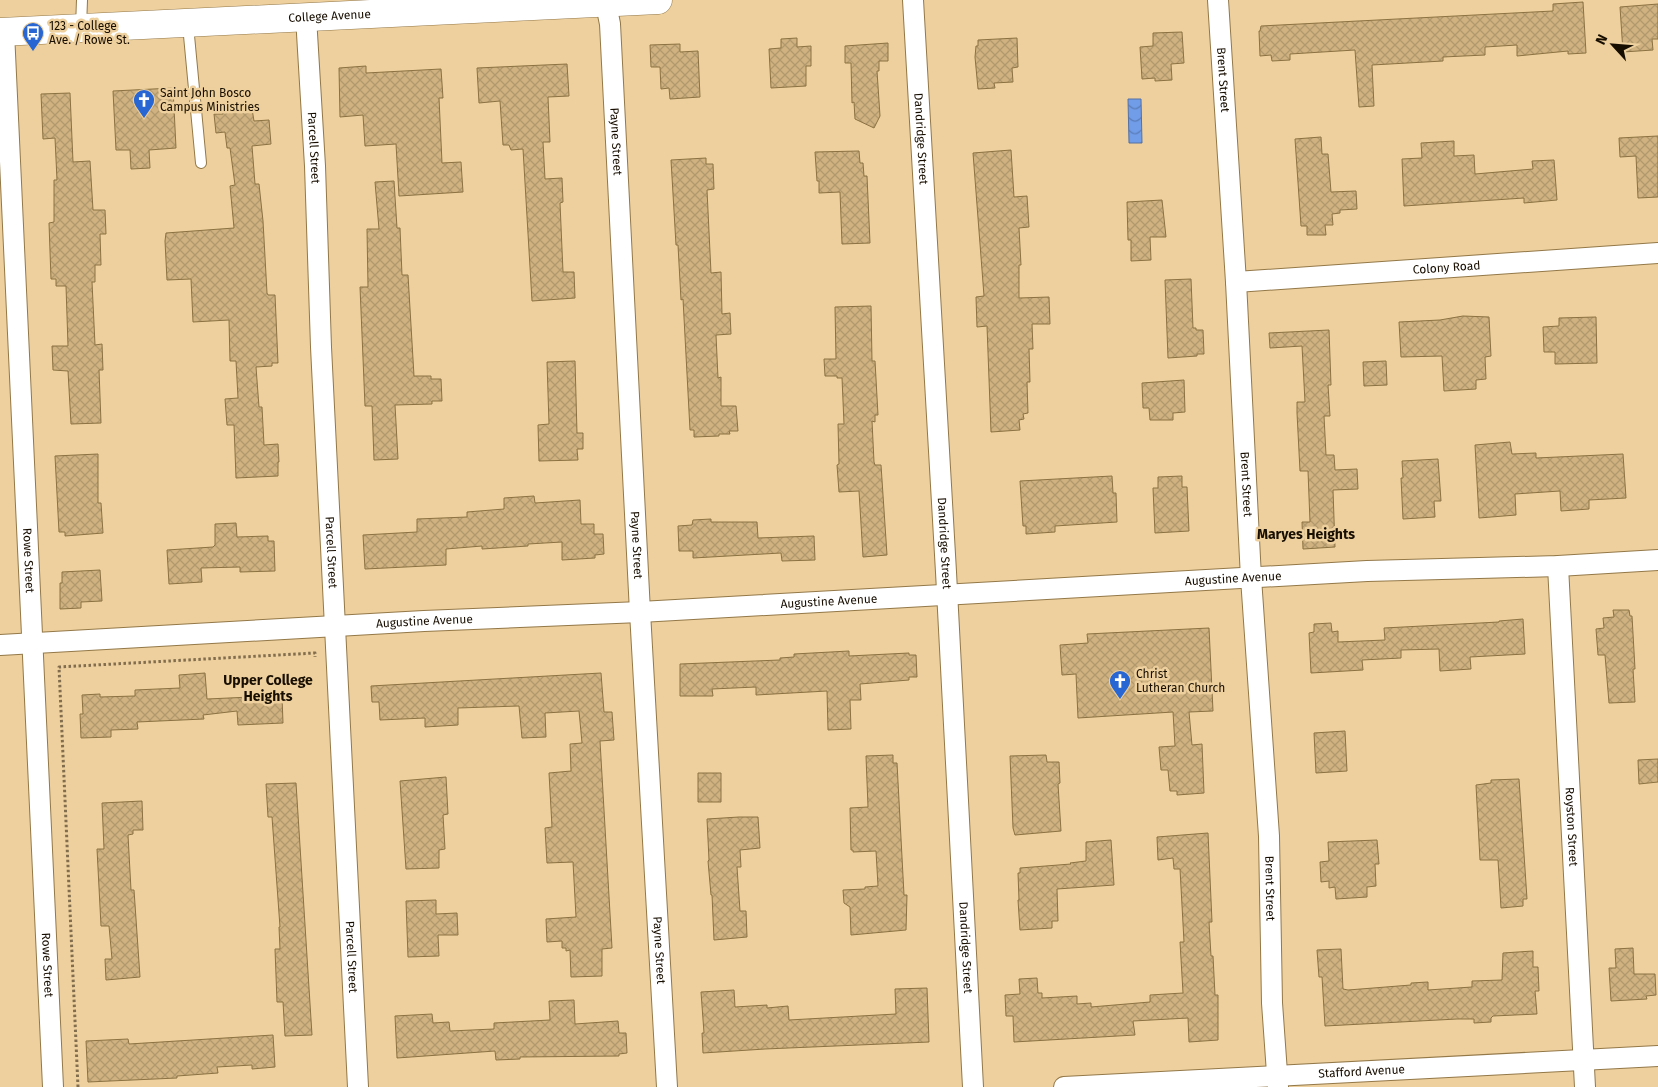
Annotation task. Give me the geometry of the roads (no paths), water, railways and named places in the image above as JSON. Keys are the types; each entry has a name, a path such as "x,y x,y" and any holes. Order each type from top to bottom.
{"street":[{"name":"College Avenue","path":"2,32 658,0"},
{"name":"Dandridge Street","path":"913,0 973,1087"},
{"name":"Brent Street","path":"1218,0 1236,282 1251,578 1269,836 1272,1003 1278,1082"},
{"name":"Payne Street","path":"606,4 610,24 640,612 667,1087"},
{"name":"Parcell Street","path":"306,17 315,166 322,357 358,1087"},
{"name":"Rowe Street","path":"2,32 53,1087"},
{"name":"Colony Road","path":"1236,282 1658,252"},
{"name":"Augustine Avenue","path":"0,645 424,621 640,612 1367,571 1558,566 1658,560"},
{"name":"Royston Street","path":"1558,566 1585,1087"},
{"name":"Stafford Avenue","path":"1064,1087 1278,1082 1658,1056"}],"lane":[{"path":"81,28 82,0"},
{"path":"188,23 201,163"}],"water":[{"path":"1128,99 1141,99 1142,143 1129,143"}],"place":[{"name":"123 - College Ave. / Rowe St.","path":"33,52"},
{"name":"Saint John Bosco Campus Ministries","path":"144,119"},
{"name":"Christ Lutheran Church","path":"1120,700"}],"district":[{"name":"Maryes Heights","path":"1306,534"},
{"name":"Upper College Heights","path":"268,688"}]}
